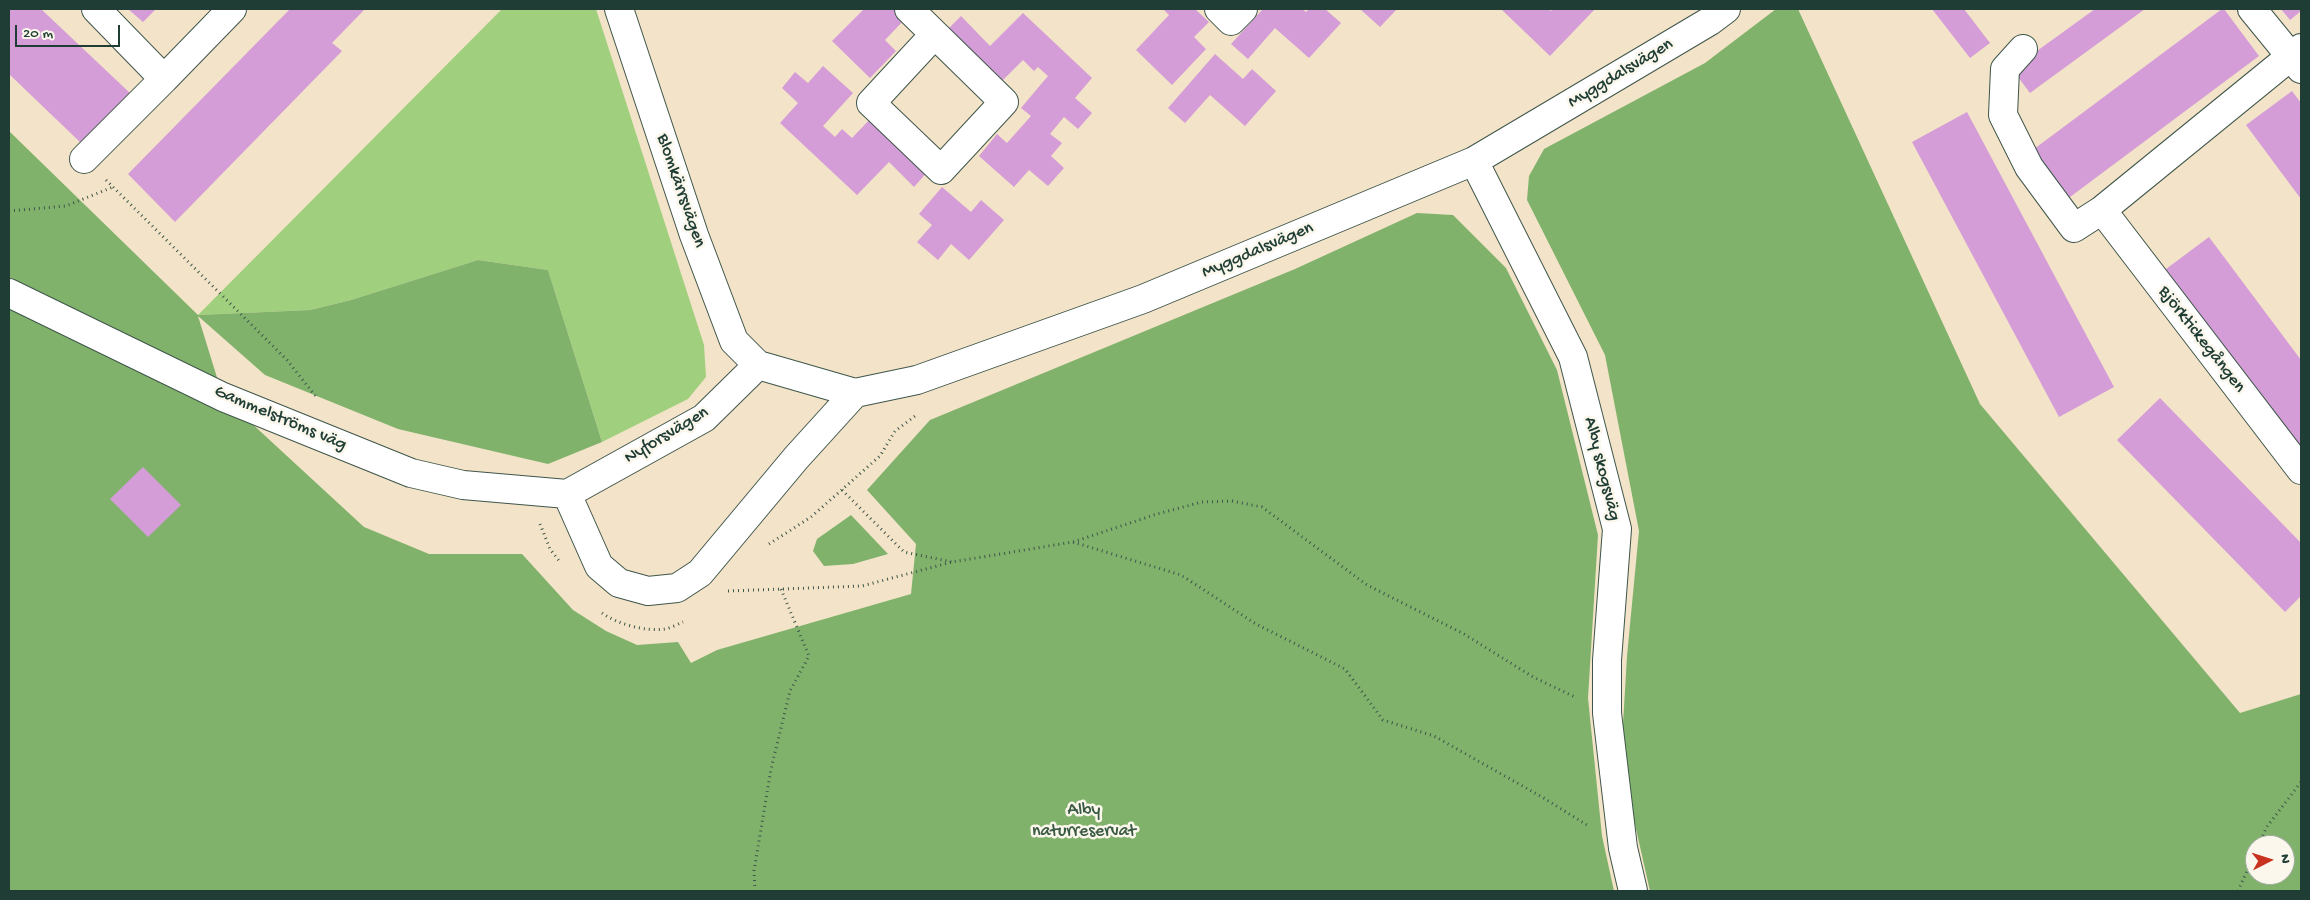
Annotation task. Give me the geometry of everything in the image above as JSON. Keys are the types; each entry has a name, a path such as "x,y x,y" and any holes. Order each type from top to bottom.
{"street":[{"path":"96,9 164,79"},
{"path":"84,159 232,9"},
{"name":"Blomkärrsvägen","path":"619,9 694,236 734,341 758,365"},
{"path":"909,9 1004,102 942,170 871,103 934,34"},
{"path":"1219,9 1231,21 1243,9"},
{"path":"2023,49 2005,69 2003,115 2029,167 2074,228 2102,210 2298,58 2252,9"},
{"name":"Myggdalsvägen","path":"758,365 855,393 917,380 1143,299 1474,161 1711,13"},
{"name":"Alby skogsväg","path":"1474,161 1573,357 1617,529 1608,660 1607,713 1623,848 1633,891"},
{"name":"Björktickegången","path":"2102,210 2301,470"},
{"name":"Gammelströms väg","path":"9,293 223,397 411,473 463,485 568,494"},
{"name":"Nyforsvägen","path":"568,494 704,418 758,365"},
{"path":"568,494 599,566 612,578 619,583 648,590 676,588 700,573 796,458 855,393"}],"path":[{"path":"84,159 287,360 322,406"},
{"path":"9,211 66,206 113,186"},
{"path":"762,549 811,517 880,456 895,431 908,419 916,415"},
{"path":"842,490 904,552 952,562"},
{"path":"719,591 862,586 952,562 1072,542 1157,514 1202,502 1232,501 1262,507 1367,585 1464,634 1533,677 1607,713"},
{"path":"1072,542 1180,575 1256,624 1344,669 1382,720 1434,736 1542,797 1623,848"},
{"path":"755,891 754,871 771,769 790,691 809,656 780,589"},
{"path":"2263,835 2266,828 2301,782"},
{"path":"2238,891 2245,875"}],"green space":[{"path":"502,9 596,9 704,345 706,377 688,399 602,442 548,270 478,260 351,300 310,310 198,315"},
{"path":"1776,9 1798,9 1980,404 2240,713 2301,694 2301,891 1650,891 1634,820 1622,741 1627,656 1639,531 1605,355 1527,200 1529,176 1544,149 1705,63"},
{"name":"Alby naturreservat","path":"9,131 198,315 310,310 351,300 478,260 548,270 602,442 548,464 398,429 265,375 198,316 223,397 364,527 429,554 522,554 573,610 606,631 637,645 678,642 691,663 717,650 911,594 916,544 867,490 930,420 1295,269 1417,213 1453,215 1506,268 1557,370 1598,535 1588,698 1602,836 1614,891 9,891"},
{"path":"851,515 888,554 853,564 824,566 813,551 817,539"}],"building":[{"path":"9,9 41,9 131,94 82,144 9,74"},
{"path":"128,9 156,9 143,22"},
{"path":"290,9 365,9 332,43 342,51 175,222 128,174"},
{"path":"864,9 897,9 906,18 885,40 896,51 870,78 832,41"},
{"path":"1163,9 1195,9 1209,22 1194,37 1206,49 1172,85 1136,50 1169,15"},
{"path":"1263,9 1302,9 1306,12 1309,9 1325,9 1341,23 1309,58 1275,28 1248,59 1231,44"},
{"path":"1360,9 1397,9 1380,27"},
{"path":"1501,9 1548,9 1551,11 1553,9 1595,9 1550,56"},
{"path":"1932,9 1964,9 1990,43 1970,58"},
{"path":"2095,9 2145,9 2030,93 2012,69"},
{"path":"2224,9 2259,56 2066,200 2030,152"},
{"path":"2281,9 2301,9 2301,11 2290,20"},
{"path":"1023,13 1092,78 1075,98 1092,113 1078,129 1064,117 1050,134 1062,143 1051,156 1064,168 1048,186 1029,170 1014,187 979,156 997,134 1007,143 1031,116 1021,108 1048,76 1038,67 1034,71 1023,60 999,84 946,31 961,16 990,46"},
{"path":"1215,54 1243,79 1252,69 1276,91 1245,126 1210,95 1185,123 1168,108"},
{"path":"823,66 853,93 823,126 835,137 842,129 852,138 874,115 930,169 914,187 889,162 857,195 780,123 798,103 782,88 795,72 808,83"},
{"path":"2292,91 2301,103 2301,199 2246,125"},
{"path":"1967,112 2114,387 2059,417 1912,142"},
{"path":"942,187 971,212 981,200 1004,220 969,260 951,244 938,260 917,242 932,225 919,214"},
{"path":"2209,237 2301,360 2301,459 2162,272"},
{"path":"2160,398 2301,543 2301,596 2285,612 2117,440"},
{"path":"143,467 181,505 148,537 110,499"}]}
